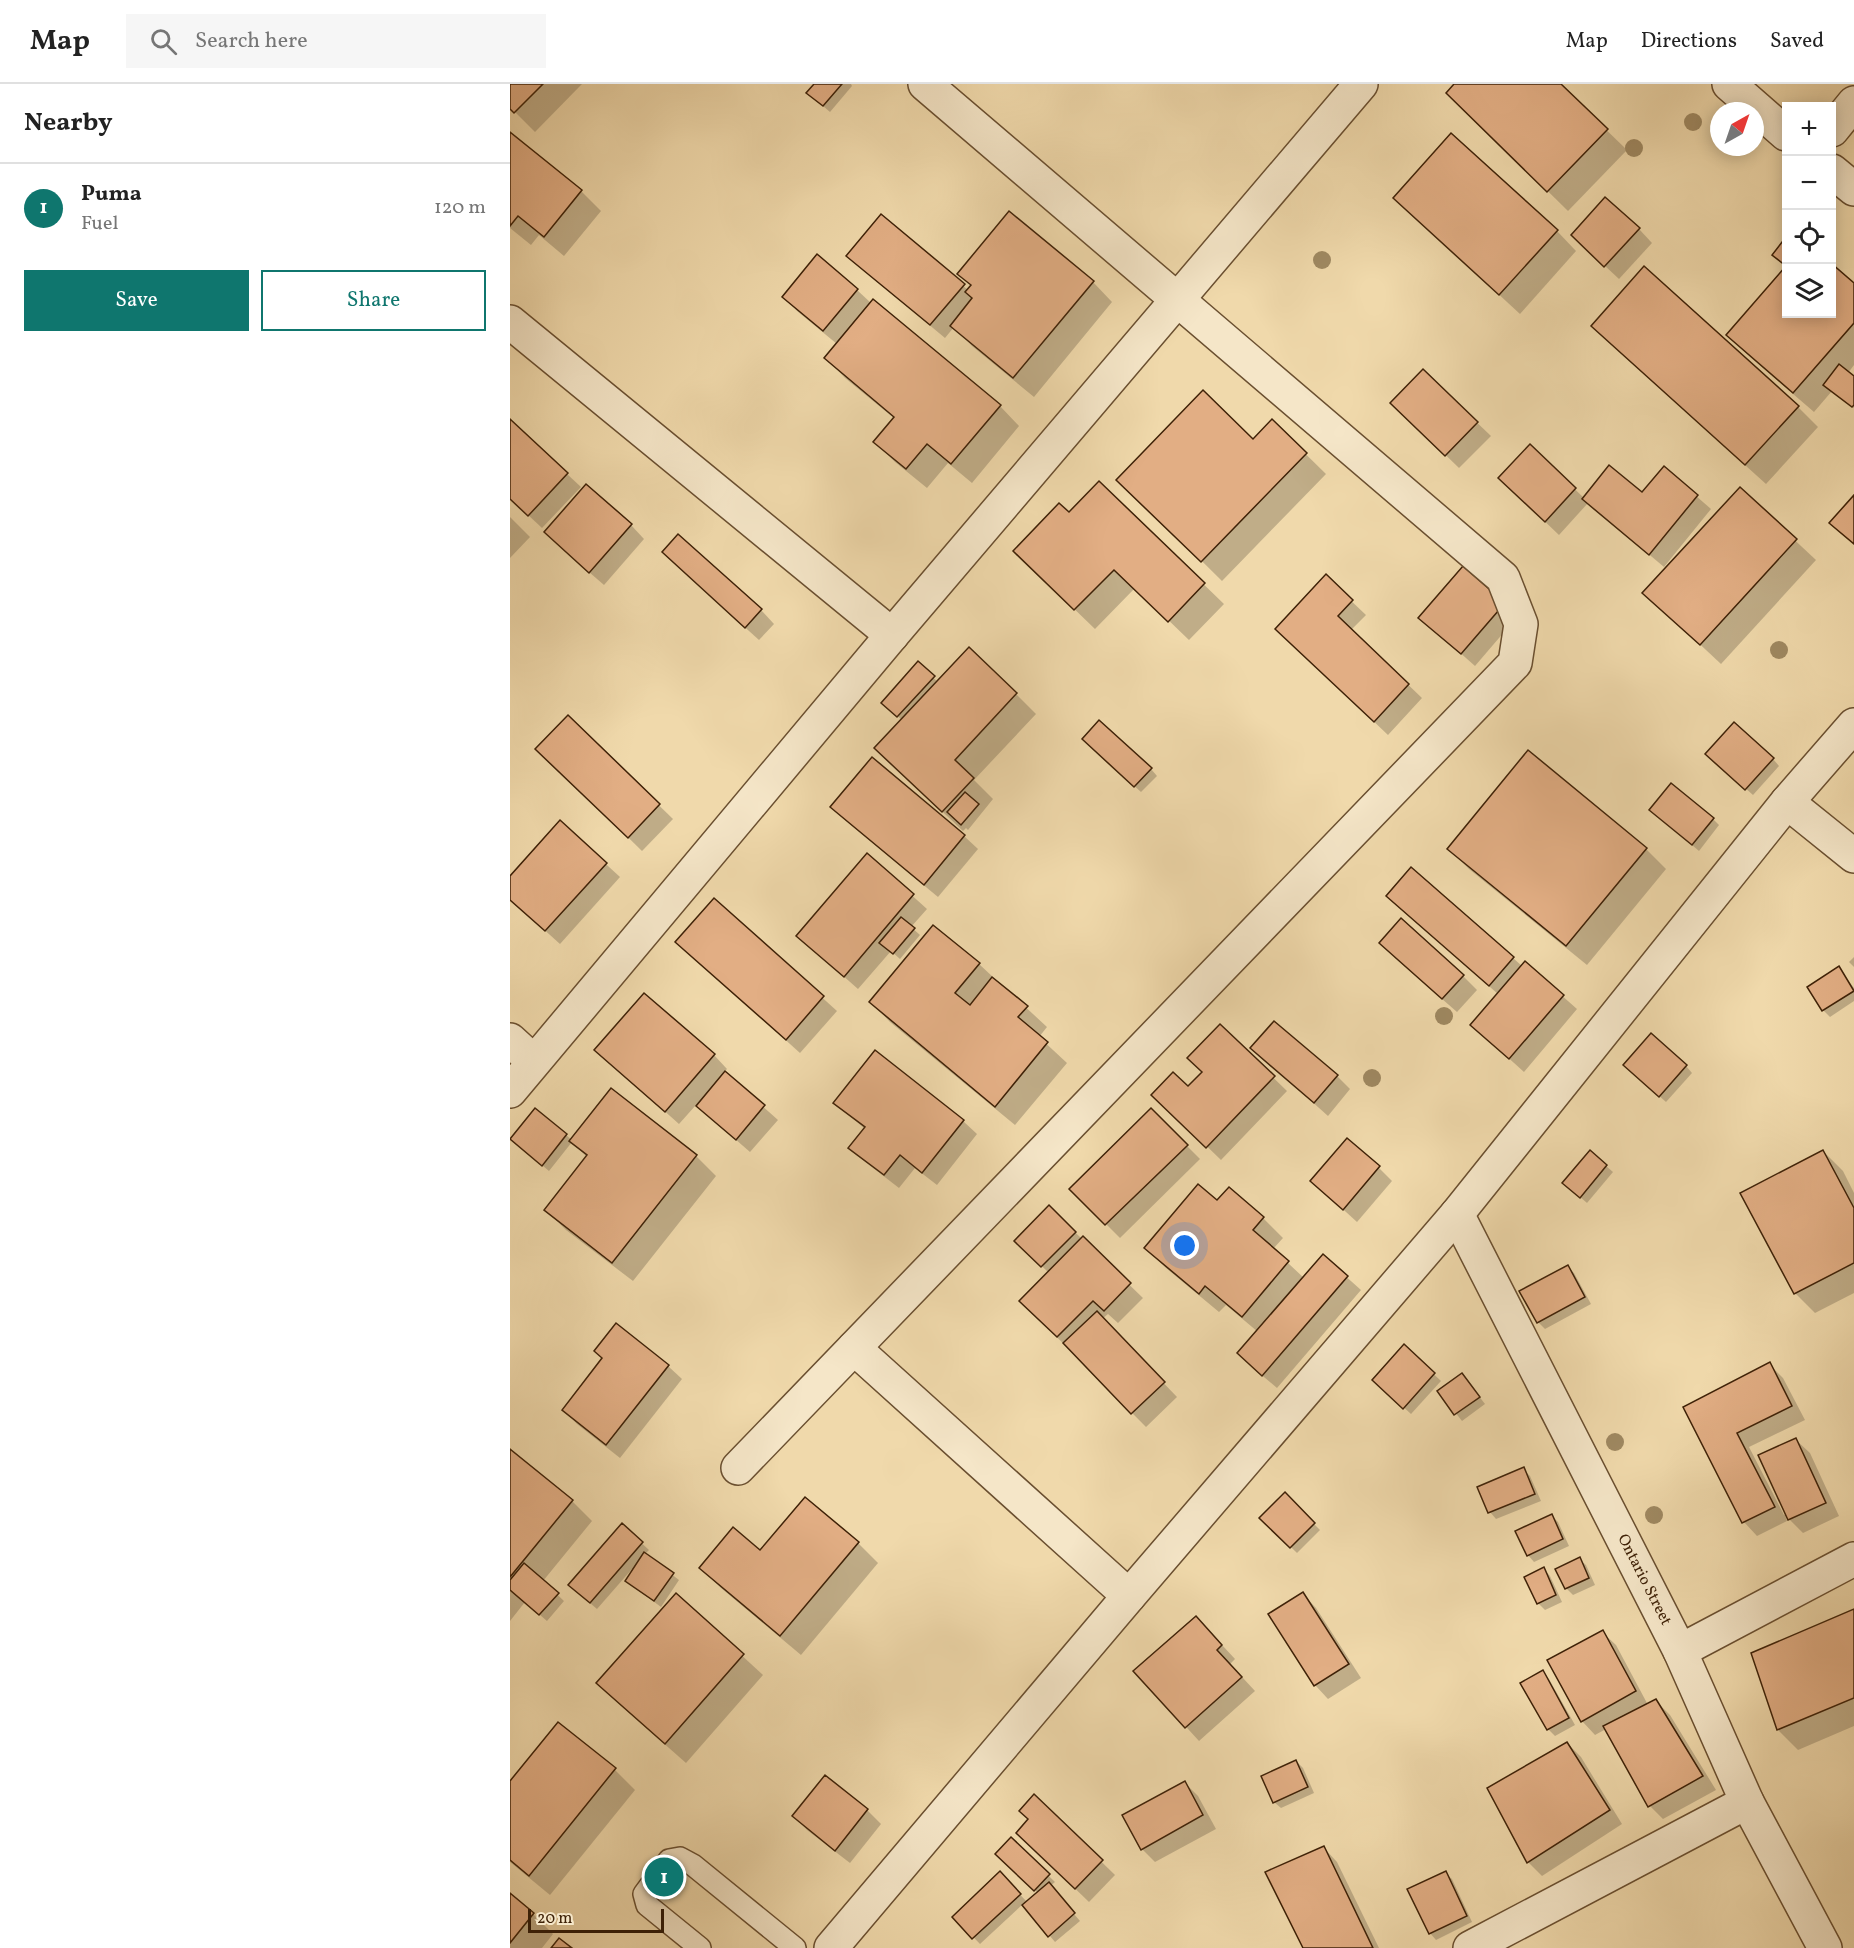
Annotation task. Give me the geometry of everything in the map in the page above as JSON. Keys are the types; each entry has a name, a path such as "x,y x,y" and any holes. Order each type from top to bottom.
{"street":[{"path":"738,1468 1515,663 1521,624 1503,578 925,84"},
{"path":"510,1091 522,1051 892,635 1361,84"},
{"path":"1729,84 1782,130"},
{"path":"1836,125 1854,103"},
{"path":"1836,174 1854,189"},
{"path":"510,322 892,635"},
{"path":"831,1948 1457,1214 1787,802 1854,725"},
{"path":"1787,802 1854,856"},
{"name":"Ontario Street","path":"1457,1214 1680,1651 1747,1802 1825,1948"},
{"path":"854,1348 1129,1596"},
{"path":"1680,1651 1854,1559"},
{"path":"1470,1948 1747,1802"}],"lane":[{"path":"700,1948 647,1905 644,1894 669,1860 680,1858 693,1865 795,1948"}],"building":[{"path":"510,84 543,84 514,113 510,109"},
{"path":"814,84 842,84 823,106 806,93"},
{"path":"1454,84 1561,84 1608,129 1547,192 1446,93"},
{"path":"510,132 582,190 544,237 518,216 510,226"},
{"path":"1451,133 1558,230 1499,295 1393,198"},
{"path":"1605,197 1640,228 1604,267 1571,235"},
{"path":"1009,211 1094,281 1013,378 950,326 972,298 965,292 971,285 957,274"},
{"path":"881,214 965,284 930,325 846,256"},
{"path":"1782,242 1782,263 1772,255"},
{"path":"817,254 858,289 823,331 782,297"},
{"path":"1644,266 1799,406 1745,465 1591,326"},
{"path":"1836,267 1854,283 1854,323 1793,393 1726,335 1782,271 1782,318 1836,318"},
{"path":"873,299 1001,405 951,464 927,444 906,469 873,442 894,417 824,358"},
{"path":"1839,364 1854,376 1854,405 1852,407 1823,385"},
{"path":"1423,369 1478,422 1445,456 1390,403"},
{"path":"1203,390 1253,439 1272,419 1307,453 1201,562 1116,480"},
{"path":"510,419 568,473 528,516 510,499"},
{"path":"1530,444 1576,488 1545,522 1498,478"},
{"path":"1609,465 1642,492 1664,466 1698,495 1649,555 1582,499"},
{"path":"1099,481 1205,583 1168,622 1114,570 1074,610 1013,551 1059,503 1069,512"},
{"path":"586,484 632,524 589,573 544,532"},
{"path":"1740,487 1797,539 1700,645 1642,593"},
{"path":"1854,495 1854,544 1829,523"},
{"path":"678,534 762,609 745,628 662,552"},
{"path":"1463,566 1505,603 1461,654 1418,618"},
{"path":"1326,574 1353,600 1338,616 1409,684 1374,722 1275,629"},
{"path":"969,647 1017,693 955,760 974,778 942,812 874,748"},
{"path":"918,661 935,676 897,717 881,703"},
{"path":"568,715 660,804 628,838 535,749"},
{"path":"1099,720 1152,768 1134,787 1082,739"},
{"path":"1734,722 1774,758 1745,790 1705,754"},
{"path":"1528,750 1647,848 1566,946 1447,849"},
{"path":"872,757 965,835 924,885 830,807"},
{"path":"1671,783 1714,818 1692,845 1649,810"},
{"path":"965,792 979,804 961,825 947,812"},
{"path":"560,820 607,863 545,931 510,900 510,876"},
{"path":"867,853 914,894 844,977 796,936"},
{"path":"1411,867 1514,957 1489,986 1386,896"},
{"path":"714,898 824,996 786,1040 675,942"},
{"path":"901,917 915,928 893,954 879,943"},
{"path":"1401,918 1464,975 1442,999 1379,943"},
{"path":"933,925 980,963 955,993 970,1005 992,977 1028,1006 1018,1017 1048,1042 995,1107 869,1002"},
{"path":"1525,961 1564,995 1509,1059 1470,1025"},
{"path":"1839,966 1854,991 1822,1011 1807,987"},
{"path":"644,993 715,1054 665,1112 594,1050"},
{"path":"1274,1021 1338,1075 1314,1103 1250,1048"},
{"path":"1220,1024 1275,1076 1206,1148 1151,1095 1173,1072 1188,1086 1202,1072 1187,1058"},
{"path":"1651,1033 1687,1065 1659,1097 1623,1065"},
{"path":"875,1050 964,1120 922,1173 900,1155 884,1175 848,1148 865,1127 833,1103"},
{"path":"725,1071 765,1105 736,1140 696,1106"},
{"path":"611,1088 697,1155 612,1263 544,1210 587,1155 569,1141"},
{"path":"535,1108 567,1134 542,1166 510,1139"},
{"path":"1151,1108 1188,1145 1105,1225 1069,1189"},
{"path":"1347,1138 1380,1166 1343,1210 1310,1181"},
{"path":"1590,1150 1607,1165 1580,1198 1562,1183"},
{"path":"1823,1150 1854,1208 1854,1263 1794,1294 1740,1193"},
{"path":"1198,1184 1217,1200 1229,1187 1264,1217 1253,1230 1289,1261 1242,1317 1205,1286 1199,1294 1144,1248"},
{"path":"1049,1205 1076,1232 1041,1267 1014,1241"},
{"path":"1083,1236 1131,1283 1104,1311 1093,1301 1057,1337 1019,1301"},
{"path":"1323,1254 1348,1276 1262,1376 1237,1353"},
{"path":"1568,1265 1585,1297 1537,1323 1519,1291"},
{"path":"1097,1311 1165,1382 1131,1414 1063,1343"},
{"path":"616,1323 669,1365 606,1445 562,1410 602,1358 594,1351"},
{"path":"1404,1344 1435,1373 1403,1409 1372,1380"},
{"path":"1770,1362 1792,1406 1737,1433 1775,1507 1742,1523 1683,1407"},
{"path":"1462,1373 1480,1397 1454,1415 1437,1391"},
{"path":"1796,1438 1826,1503 1788,1520 1758,1455"},
{"path":"510,1449 573,1500 510,1577"},
{"path":"1524,1467 1535,1494 1488,1513 1477,1487"},
{"path":"1285,1492 1315,1523 1290,1548 1259,1518"},
{"path":"805,1497 859,1542 780,1636 699,1568 733,1527 760,1550"},
{"path":"1552,1514 1563,1539 1527,1556 1515,1531"},
{"path":"622,1523 643,1542 590,1603 568,1585"},
{"path":"644,1552 674,1573 654,1601 625,1581"},
{"path":"1580,1557 1589,1578 1565,1589 1555,1569"},
{"path":"524,1563 559,1593 539,1615 510,1590 510,1580"},
{"path":"1544,1567 1556,1595 1537,1604 1524,1577"},
{"path":"1303,1592 1349,1664 1314,1686 1268,1614"},
{"path":"676,1593 744,1654 665,1744 596,1683"},
{"path":"1854,1609 1854,1698 1777,1730 1751,1653"},
{"path":"1196,1616 1222,1645 1217,1650 1242,1677 1185,1728 1133,1671"},
{"path":"1603,1630 1636,1691 1581,1722 1547,1660"},
{"path":"1543,1670 1569,1718 1547,1730 1520,1683"},
{"path":"1656,1699 1703,1776 1648,1807 1603,1726"},
{"path":"558,1722 616,1768 529,1876 510,1860 510,1781"},
{"path":"1567,1742 1610,1810 1527,1863 1487,1788"},
{"path":"1296,1760 1308,1787 1273,1803 1261,1776"},
{"path":"825,1775 868,1809 835,1851 792,1816"},
{"path":"1185,1781 1203,1815 1141,1850 1122,1815"},
{"path":"1034,1794 1103,1860 1075,1889 1016,1833 1028,1819 1019,1811"},
{"path":"1011,1837 1050,1874 1034,1891 995,1854"},
{"path":"1324,1846 1373,1948 1303,1948 1265,1872"},
{"path":"1000,1871 1021,1894 972,1939 952,1917"},
{"path":"1446,1871 1467,1916 1429,1934 1407,1889"},
{"path":"1049,1882 1075,1913 1048,1937 1022,1905"},
{"path":"510,1893 534,1913 510,1943"},
{"path":"559,1938 572,1948 551,1948"}],"place":[{"name":"Puma","path":"664,1877"}]}
